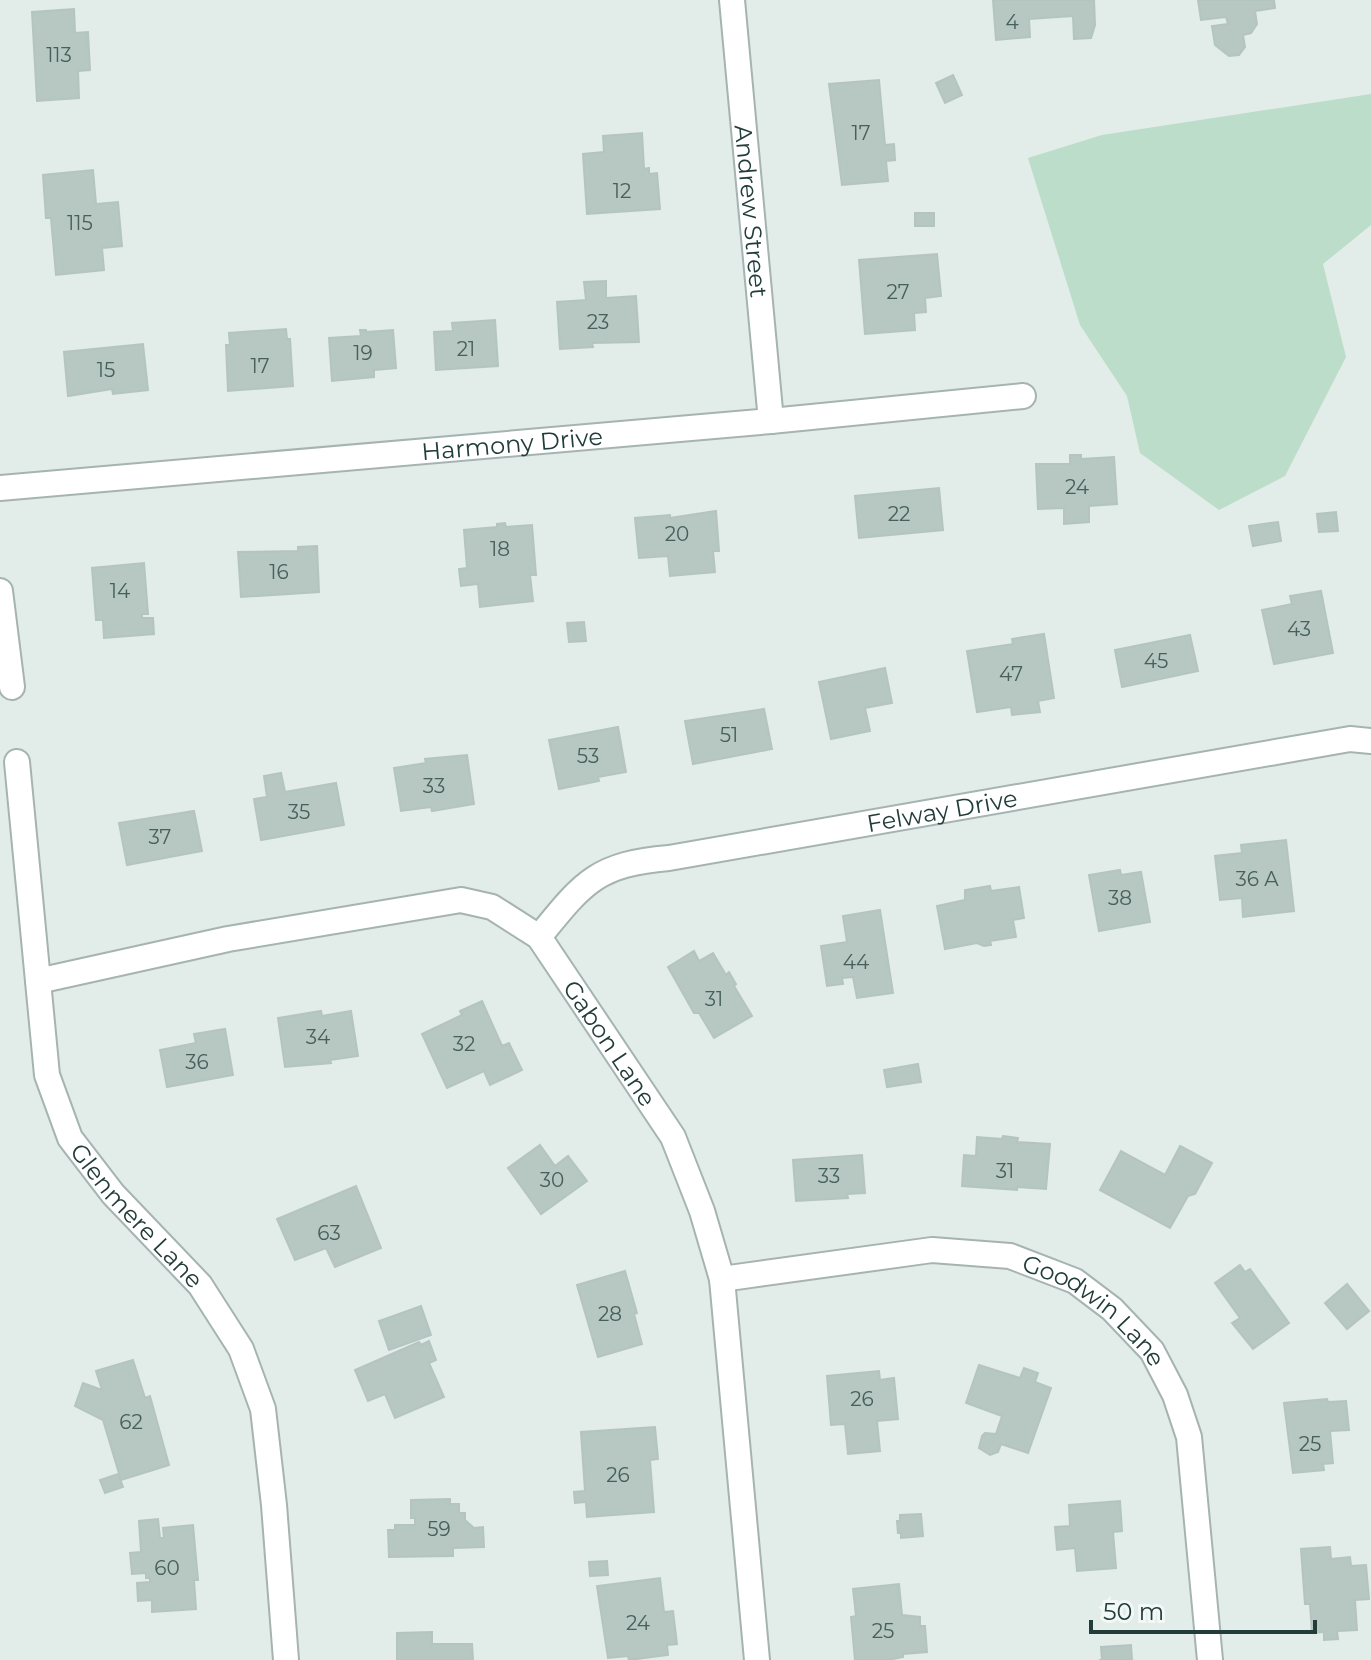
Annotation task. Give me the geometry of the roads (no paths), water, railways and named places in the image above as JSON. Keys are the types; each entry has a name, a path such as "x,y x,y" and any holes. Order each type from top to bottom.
{"street":[{"name":"Andrew Street","path":"732,0 771,421"},
{"name":"Harmony Drive","path":"0,488 1023,396"},
{"path":"0,591 12,687"},
{"name":"Felway Drive","path":"539,937 575,893 605,871 637,861 1350,739 1371,741"},
{"name":"Glenmere Lane","path":"17,762 47,1075 70,1138 113,1194 200,1285 241,1349 263,1409 286,1660"},
{"name":"Gabon Lane","path":"38,981 228,939 461,900 492,907 539,937 673,1137 702,1211 722,1279 757,1660"},
{"name":"Goodwin Lane","path":"722,1279 932,1250 1010,1256 1075,1281 1112,1309 1152,1351 1175,1395 1189,1437 1210,1660"}]}
